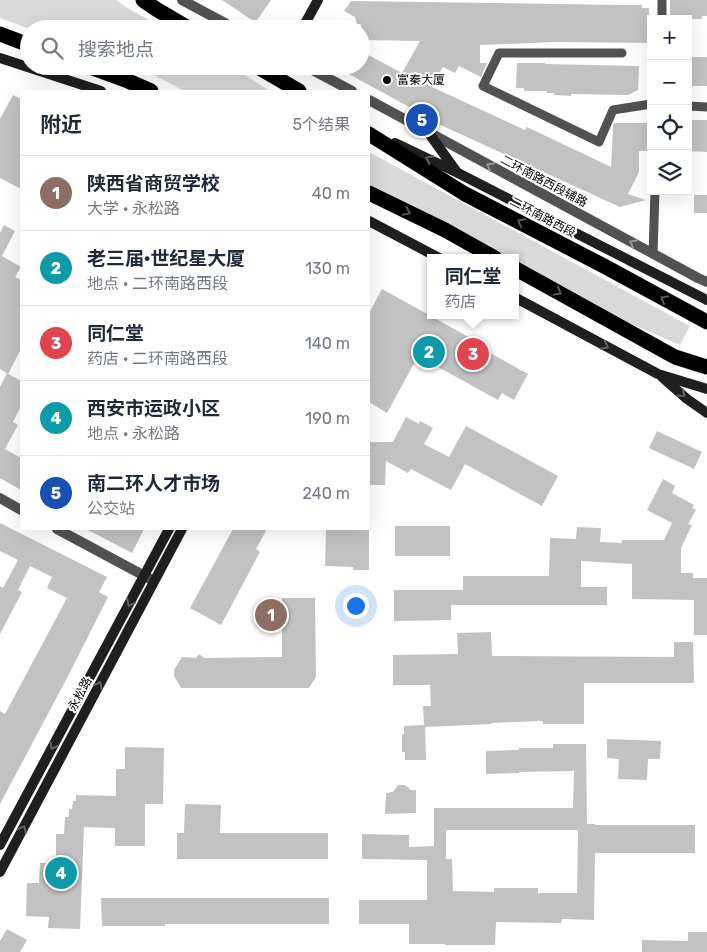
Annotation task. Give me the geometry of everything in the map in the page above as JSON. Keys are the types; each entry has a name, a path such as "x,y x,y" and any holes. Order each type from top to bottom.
{"highway":[{"path":"144,0 175,20"},
{"path":"0,34 20,42"},
{"path":"112,75 149,90"},
{"path":"271,75 297,90"},
{"name":"二环南路西段","path":"370,133 466,194 707,322"},
{"path":"370,193 446,230 488,254"},
{"path":"519,271 675,357 707,367"}],"street":[{"path":"182,0 219,20"},
{"path":"307,20 318,0"},
{"path":"0,58 20,65"},
{"path":"52,75 97,90"},
{"path":"322,75 350,90"},
{"name":"二环南路西段辅路","path":"370,101 707,282"},
{"name":"二环南路西段","path":"370,132 458,173 707,300"},
{"path":"428,132 458,173"},
{"path":"370,222 431,254"},
{"path":"519,300 658,374 707,389"},
{"path":"658,374 687,399 707,413"},
{"path":"0,498 20,509"},
{"path":"59,530 154,581"},
{"name":"永松路","path":"0,845 168,530"},
{"name":"永松路","path":"0,872 181,530"}],"lane":[{"path":"662,0 662,15"},
{"path":"622,53 499,53 483,86 599,142 613,110 647,105"},
{"path":"692,106 707,108"},
{"path":"653,254 655,195"}],"shaded area":[{"path":"0,0 116,0 148,20 20,20 20,25 0,18"},
{"path":"154,75 245,75 268,90 182,90"},
{"path":"370,153 690,326 680,345 627,322 519,265 519,254 498,254 370,186"}],"building":[{"path":"222,0 271,0 257,20 252,20"},
{"path":"670,0 707,0 707,16 702,16 702,19 692,19 692,15 670,15"},
{"path":"351,1 642,5 642,8 649,8 649,15 647,15 647,43 555,42 480,45 480,63 487,63 481,77 459,66 455,73 443,67 432,87 525,130 527,127 611,167 614,123 647,123 647,151 639,151 639,172 628,194 646,200 620,207 432,121 433,118 412,106 411,108 350,75 370,75 370,56 402,73 420,41 370,40 370,20 356,20 355,17 344,11"},
{"path":"692,57 707,57 707,86 692,86"},
{"path":"517,63 639,66 638,90 628,95 571,94 571,96 554,95 554,93 547,93 547,91 524,91 524,88 516,88"},
{"path":"13,95 20,98 20,188 0,178 0,119"},
{"path":"692,120 707,120 707,152 692,151"},
{"path":"694,195 707,195 707,213 694,213"},
{"path":"4,225 15,231 2,256 20,266 15,277 20,280 20,351 8,374 0,369 0,233"},
{"path":"382,289 427,314 427,319 436,319 483,345 481,348 528,374 514,400 502,393 498,400 418,356 387,413 370,403 370,311"},
{"path":"7,373 20,380 20,408 13,422 18,425 5,449 20,457 20,489 0,478 0,387"},
{"path":"406,417 419,424 420,421 433,428 424,444 449,457 466,426 558,476 542,506 465,464 451,490 411,469 408,473 386,461 385,485 370,485 370,442 393,442"},
{"path":"657,431 702,452 694,469 649,448"},
{"path":"663,479 675,486 672,493 694,505 692,508 696,510 688,524 692,525 681,548 681,573 693,573 693,578 707,578 707,635 694,635 694,600 632,599 632,564 581,561 581,587 607,587 607,605 451,605 451,620 394,621 394,590 463,590 463,576 549,576 550,538 576,539 577,527 601,528 600,542 622,543 622,540 664,540 672,523 647,510"},
{"path":"0,523 107,577 99,592 108,597 0,804 0,711 5,714 67,598 47,588 52,577 30,566 18,590 22,592 0,634 0,586 3,588 18,560 0,551"},
{"path":"395,526 450,526 450,556 395,556"},
{"path":"88,530 144,530 132,553"},
{"path":"232,530 266,530 256,549 260,552 221,625 190,608"},
{"path":"326,530 369,530 369,570 353,570 353,567 325,566"},
{"path":"282,598 315,598 316,677 309,688 181,688 174,676 174,670 182,657 196,658 199,654 204,658 282,657"},
{"path":"491,632 492,656 674,657 674,642 693,642 694,683 584,683 584,724 543,724 543,721 425,727 426,760 405,760 405,752 402,752 404,726 424,725 423,706 431,706 430,685 393,685 393,655 458,654 457,633"},
{"path":"607,739 661,741 660,759 648,759 647,780 618,779 619,759 607,758"},
{"path":"553,744 586,744 587,824 695,825 695,853 595,853 594,920 562,919 561,923 496,922 495,945 409,944 409,924 359,924 359,900 427,900 427,860 362,859 362,834 409,835 409,847 434,846 434,808 573,808 574,771 486,774 486,751 519,750 519,748 553,748","holes":["446,830 578,830 577,893 538,893 538,888 494,888 494,892 453,891 452,859 446,859"]},
{"path":"125,747 164,748 163,804 145,804 145,846 115,846 115,828 84,827 80,929 48,928 49,917 26,916 27,883 39,883 40,863 56,863 56,834 64,834 65,817 69,817 69,809 72,809 73,801 76,801 76,795 116,796 116,769 125,769"},
{"path":"398,785 404,785 410,790 416,790 416,813 385,814 386,793 393,792"},
{"path":"185,804 221,805 220,833 328,833 328,859 177,859 177,833 184,833"},
{"path":"101,898 329,898 329,924 102,926"},
{"path":"7,929 27,940 20,952 0,952 0,941"},
{"path":"688,932 707,932 707,952 642,952 642,940 688,941"}],"place":[{"name":"富秦大厦","path":"387,80"},
{"name":"南二环人才市场","path":"422,120"},
{"name":"老三届·世纪星大厦","path":"429,352"},
{"name":"同仁堂","path":"473,354"},
{"name":"陕西省商贸学校","path":"271,615"},
{"name":"西安市运政小区","path":"61,873"}]}
